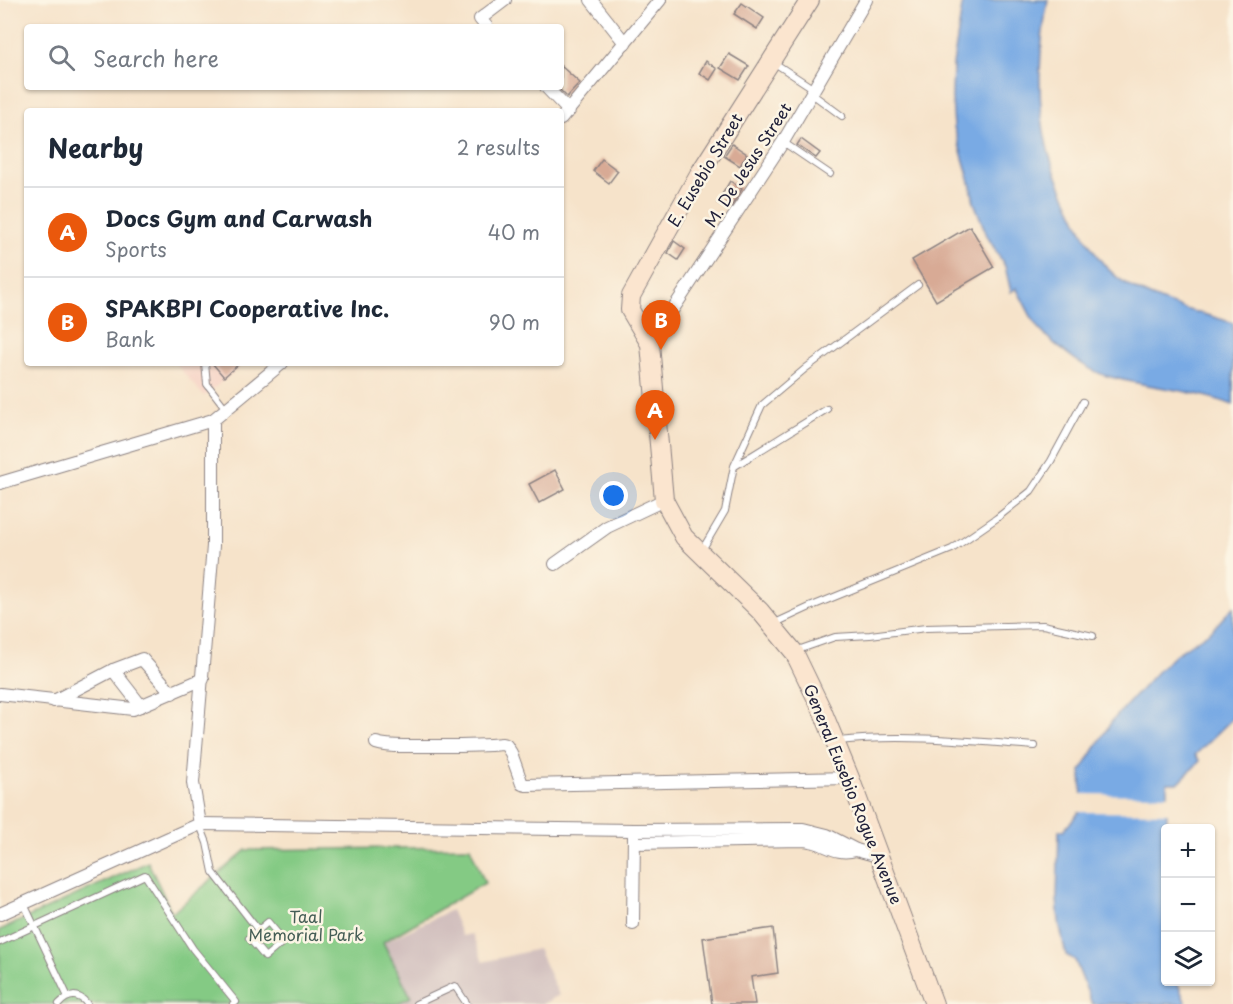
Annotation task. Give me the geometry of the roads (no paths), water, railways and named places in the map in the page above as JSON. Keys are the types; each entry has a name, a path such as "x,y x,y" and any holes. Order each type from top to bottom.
{"main road":[{"name":"E. Eusebio Street","path":"650,344 630,310 631,296 699,174 810,0"},
{"name":"General Eusebio Rogue Avenue","path":"650,344 664,500 684,537 772,624 794,651 822,710 850,778 934,1004"}],"street":[{"path":"484,24 480,19 505,0"},
{"path":"591,0 625,43"},
{"path":"565,115 660,0"},
{"name":"M. De Jesus Street","path":"650,344 783,142 866,0"},
{"path":"548,90 560,108"},
{"path":"0,483 213,420 278,366"},
{"path":"200,824 193,783 213,546 213,420"},
{"path":"555,564 607,527 664,500"},
{"path":"54,701 113,670 142,659 172,693"},
{"path":"113,670 141,705"},
{"path":"0,694 133,709 203,679"},
{"path":"376,743 423,746 506,745 522,784 526,785 850,778"},
{"path":"0,915 200,824 634,837 802,829 827,835 856,850 878,856"},
{"path":"633,924 634,837"}],"lane":[{"path":"772,62 814,92 842,116"},
{"path":"783,142 830,174"},
{"path":"700,553 715,532 725,511 734,466 762,405 806,368 918,285"},
{"path":"205,366 207,384 227,410"},
{"path":"772,624 952,549 997,518 1031,491 1051,461 1083,402"},
{"path":"734,466 827,409"},
{"path":"794,651 835,637 926,628 1043,626 1093,636"},
{"path":"835,741 863,738 953,740 1035,746"},
{"path":"200,824 213,872 258,930"},
{"path":"0,942 145,875 193,949 236,1002 233,1004"},
{"path":"24,904 68,997"},
{"path":"268,922 284,941 264,957 249,938 258,930 268,922"},
{"path":"416,1004 455,986 467,1004"},
{"path":"59,1004 68,997 78,996 87,1004"}],"water":[{"path":"963,0 1048,0 1042,36 1041,110 1050,156 1064,192 1091,246 1117,277 1137,290 1163,302 1233,323 1233,405 1202,395 1107,376 1090,369 1045,335 1039,329 1016,288 1011,292 1005,266 987,236 974,202 954,127 953,65"},
{"path":"1233,607 1233,718 1195,755 1200,761 1178,783 1167,783 1167,824 1161,824 1161,986 1179,986 1186,1004 1092,1004 1075,960 1066,955 1059,922 1057,898 1059,830 1064,830 1082,809 1081,771 1112,721 1175,655 1212,630"}],"place":[{"name":"SPAKBPI Cooperative Inc.","path":"661,350"},
{"name":"Docs Gym and Carwash","path":"655,440"}],"park label":[{"name":"Taal Memorial Park","path":"306,926"}]}
